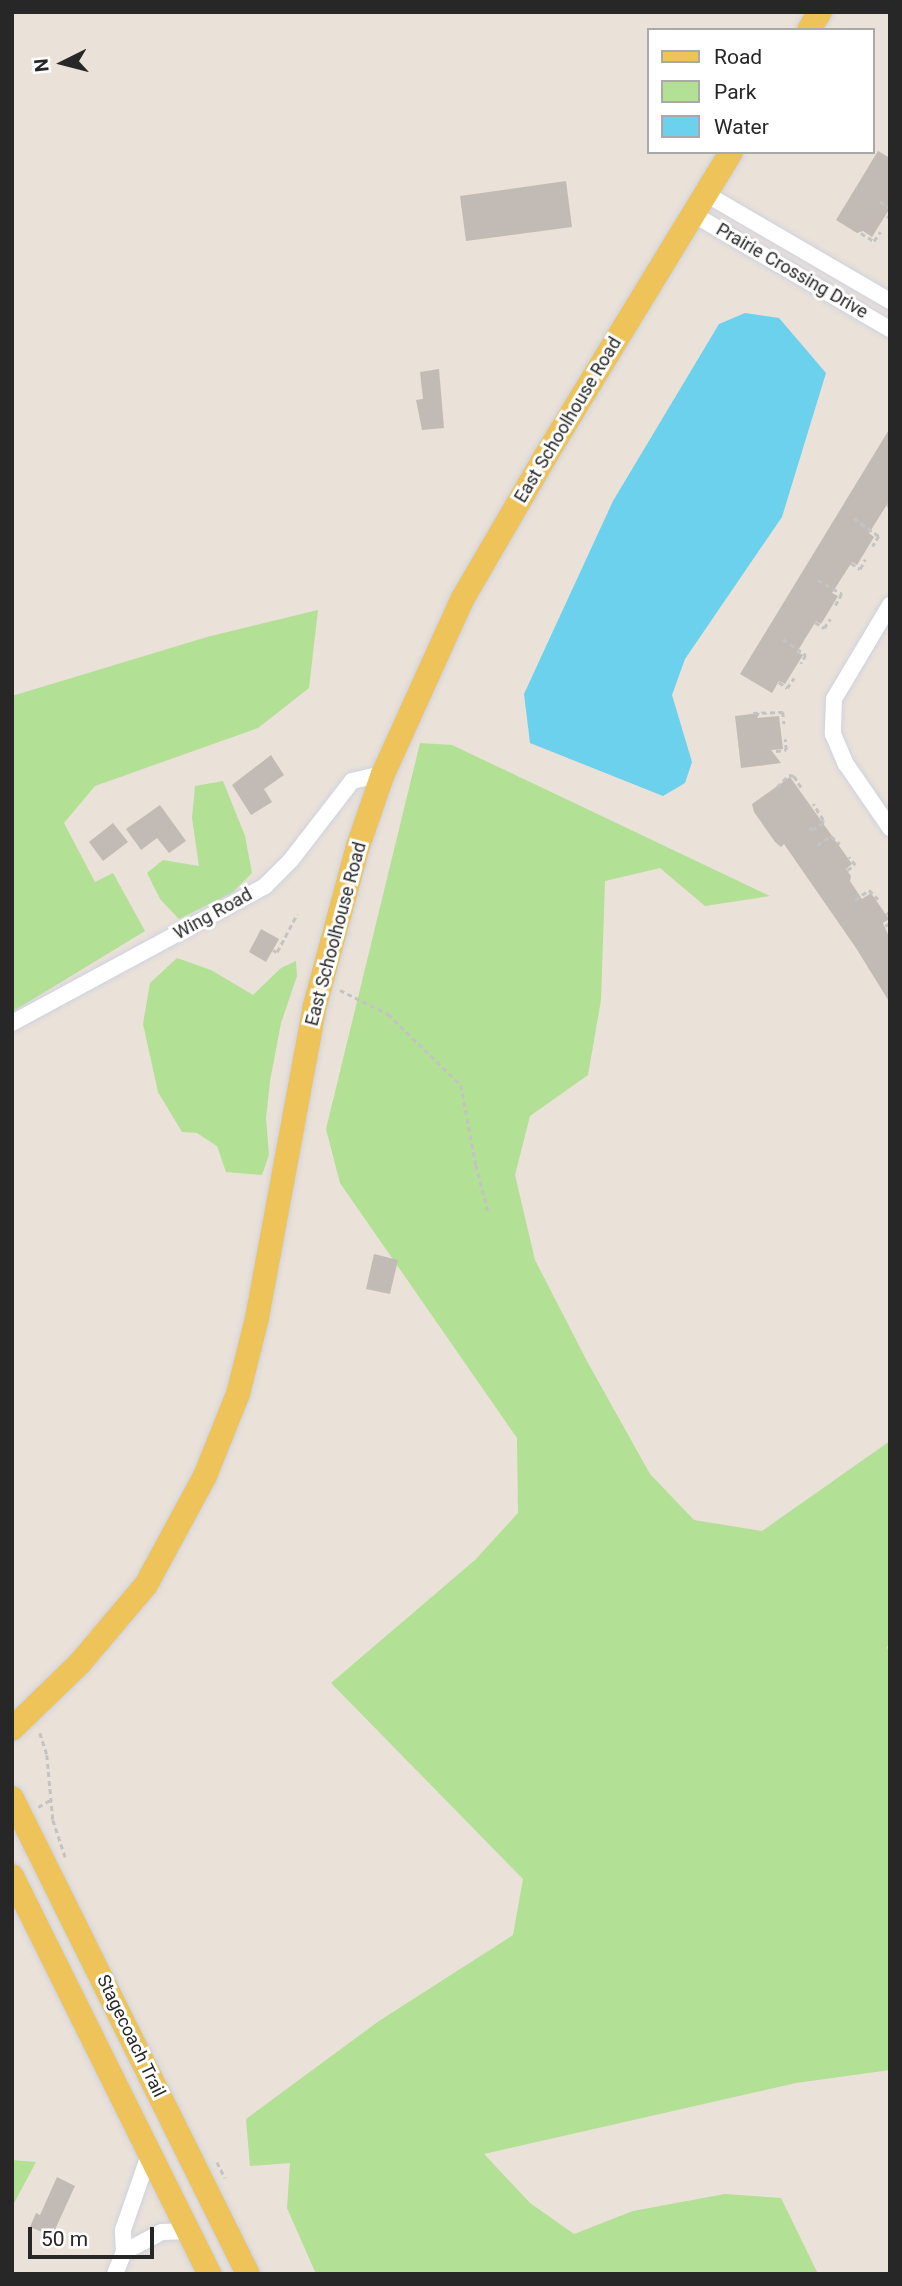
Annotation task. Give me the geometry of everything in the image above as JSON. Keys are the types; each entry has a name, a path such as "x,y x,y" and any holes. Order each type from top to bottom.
{"main road":[{"path":"810,28 820,12"},
{"name":"East Schoolhouse Road","path":"12,1729 38,1718 146,1585 179,1528 222,1437 238,1394 257,1318 283,1169 321,981 358,846 383,774 463,598 731,154"},
{"name":"Stagecoach Trail","path":"22,1804 248,2274"},
{"name":"Stagecoach Trail","path":"12,1876 210,2274"}],"street":[{"name":"Prairie Crossing Drive","path":"699,204 890,302"},
{"name":"Prairie Crossing Drive","path":"699,204 884,326"},
{"path":"884,326 890,302"},
{"path":"890,605 834,699 834,734 846,764 890,828"},
{"name":"Wing Road","path":"12,1023 265,886 291,860 352,781 383,774"},
{"path":"115,2274 124,2252 123,2230 150,2152"},
{"path":"124,2252 162,2232 189,2231"}],"path":[{"path":"881,200 890,206"},
{"path":"887,218 890,214"},
{"path":"861,233 874,241 880,232"},
{"path":"854,518 879,536 873,546"},
{"path":"851,563 860,569 865,559"},
{"path":"818,580 842,594 836,605"},
{"path":"815,622 824,628 830,619"},
{"path":"783,639 806,655 801,664"},
{"path":"779,682 788,688 794,678"},
{"path":"753,713 783,712 784,724"},
{"path":"776,751 786,750 785,740"},
{"path":"777,787 789,775 794,776 803,790"},
{"path":"810,827 812,830 822,824 813,804"},
{"path":"817,845 831,836 840,844"},
{"path":"847,870 855,865 849,857"},
{"path":"855,900 869,890 878,899"},
{"path":"273,950 277,952 297,914"},
{"path":"885,926 890,923"},
{"path":"321,981 388,1014 461,1084 488,1210"},
{"path":"22,1804 50,1801 47,1755 38,1718"}],"green space":[{"path":"318,610 309,688 258,728 95,786 64,823 95,882 113,873 145,931 12,1012 12,696 207,637"},
{"path":"420,743 452,745 770,896 705,906 660,868 605,881 601,1000 588,1075 530,1116 515,1175 535,1260 588,1363 650,1474 694,1520 762,1531 890,1441 890,1639 887,1648 890,1652 890,2070 796,2083 484,2154 530,2203 574,2234 633,2211 725,2194 781,2198 818,2274 316,2274 287,2208 290,2163 250,2166 246,2119 379,2021 513,1935 523,1879 331,1683 475,1560 518,1513 517,1438 340,1183 326,1129"},
{"path":"223,781 245,836 252,873 232,893 179,919 160,899 147,873 163,860 199,866 192,818 195,786"},
{"path":"177,958 211,970 253,995 281,968 296,961 297,976 281,1023 270,1081 266,1118 269,1155 262,1175 226,1172 217,1146 197,1133 182,1132 158,1092 143,1024 150,983"},
{"path":"12,2160 36,2162 12,2207"}],"water":[{"path":"745,313 779,318 826,373 782,517 685,659 672,695 692,762 685,783 663,796 530,743 524,694 613,501 719,324"}],"building":[{"path":"878,151 890,158 890,208 872,237 863,231 857,233 836,220"},
{"path":"566,181 572,227 466,241 460,196"},
{"path":"439,369 444,428 422,430 416,400 423,399 420,372"},
{"path":"890,428 890,500 869,533 874,537 857,565 852,562 832,593 838,596 821,624 816,621 797,652 803,655 785,684 779,681 772,693 740,674"},
{"path":"760,713 757,718 779,716 783,749 771,750 781,763 741,768 735,716"},
{"path":"271,755 284,775 264,789 272,802 251,815 232,785"},
{"path":"790,777 852,864 846,869 851,876 850,881 862,899 871,893 889,919 883,923 890,939 890,1003 856,948 784,844 781,847 775,842 754,812 752,804"},
{"path":"160,805 186,841 169,853 157,838 141,850 126,829"},
{"path":"113,823 128,842 103,861 89,842"},
{"path":"261,929 279,939 266,962 249,952"},
{"path":"374,1254 398,1260 390,1294 366,1289"},
{"path":"57,2177 75,2186 52,2236 30,2227 36,2213 40,2215"}]}
